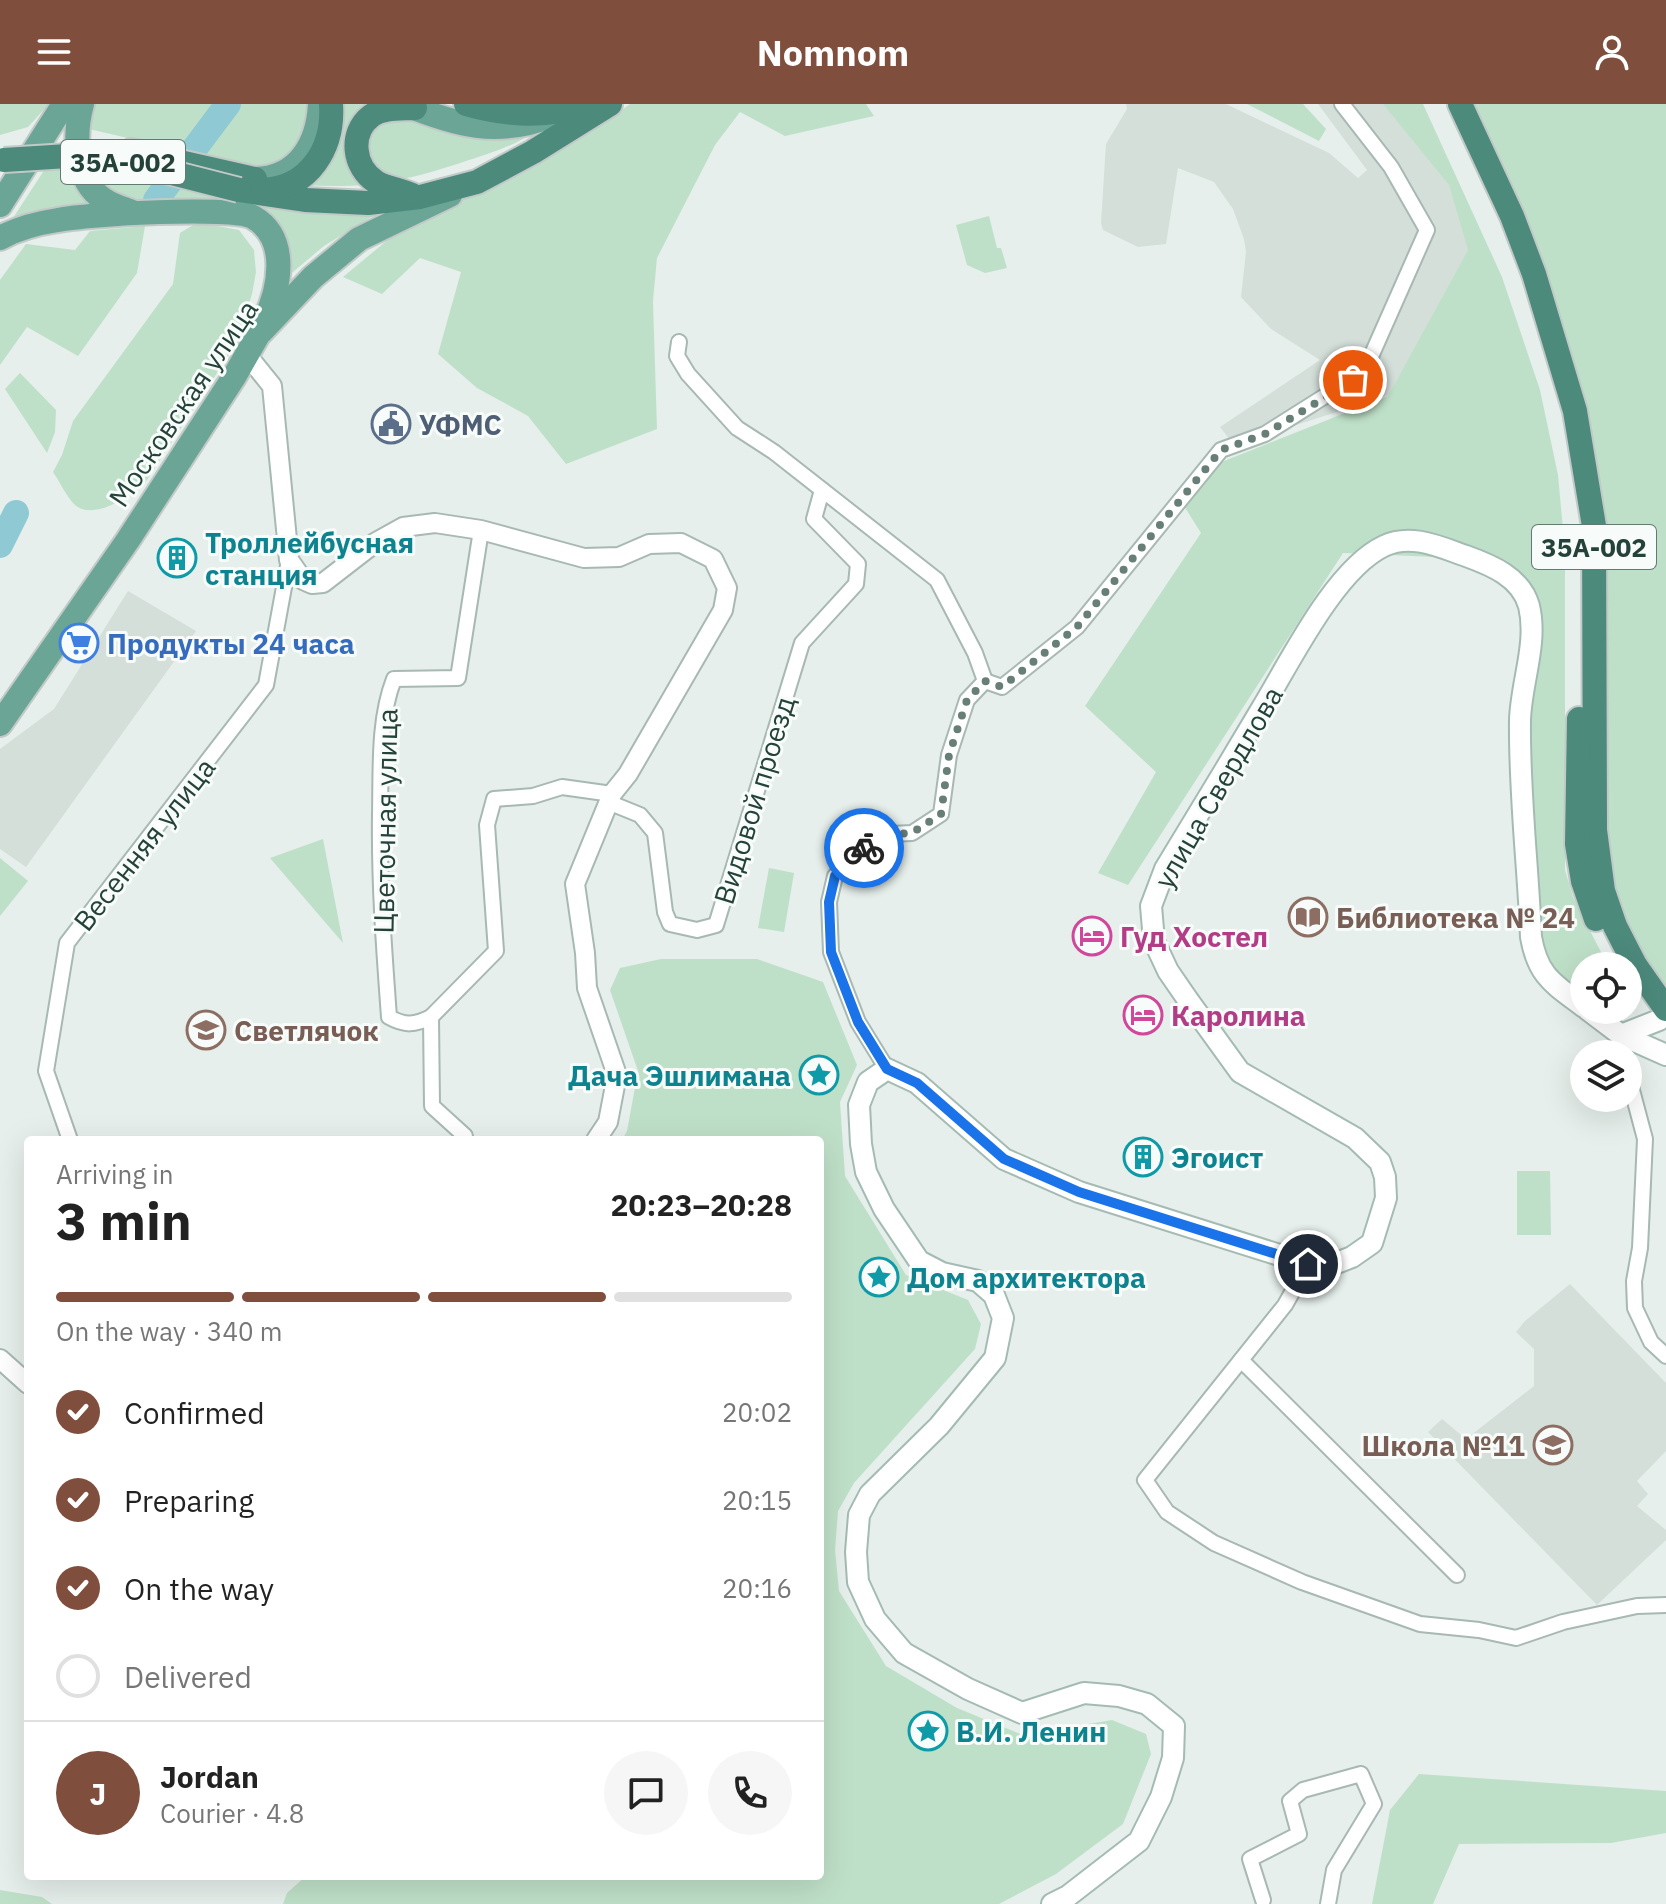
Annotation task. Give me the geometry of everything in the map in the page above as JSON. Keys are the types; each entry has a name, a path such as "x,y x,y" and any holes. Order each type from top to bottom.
{"highway":[{"path":"246,183 272,190 300,179 327,143 331,104"},
{"path":"466,104 509,113 537,113 576,107"},
{"path":"246,183 305,200 368,203 420,197 477,182 533,152 610,104"},
{"name":"35А-002","path":"1446,104 1523,277 1542,331 1562,414 1581,529 1577,844 1583,881 1597,921 1614,952"},
{"name":"35А-002","path":"1460,104 1512,216 1534,274 1575,411 1594,526 1595,830 1603,891 1615,926 1664,1018"},
{"path":"410,106 372,116 358,133 356,153 362,169 377,183 420,197"},
{"name":"35А-002","path":"2,155 53,142 91,144 131,151 246,183"},
{"name":"35А-002","path":"2,155 119,161 246,183"},
{"path":"1642,993 1664,1018"}],"main road":[{"path":"0,205 64,104"},
{"path":"82,104 78,154 84,176 100,198 138,214"},
{"path":"246,183 279,175 301,158 319,129 320,104"},
{"path":"410,106 489,129 532,124 576,107"},
{"name":"Московская улица","path":"0,724 128,540 252,345 313,277 359,239 477,182"},
{"path":"0,238 20,229 61,219 138,214 231,213 251,216 264,227 274,242 279,280 273,304 252,345"},
{"name":"улица Свердлова","path":"887,1069 917,1083 1004,1159 1079,1192 1308,1264 1334,1264 1352,1257 1372,1243 1386,1198 1385,1177 1380,1162 1355,1138 1240,1072 1168,971 1154,941 1151,906 1165,869 1324,607 1350,573 1382,547 1404,540 1430,544 1479,560 1514,580 1529,606 1530,650 1520,715 1520,765 1531,937 1535,958 1542,971 1570,995"},
{"path":"1628,1040 1664,1018"},
{"name":"улица Свердлова","path":"1602,1024 1617,1040"},
{"name":"улица Свердлова","path":"1642,1049 1666,1055"},
{"path":"887,1069 868,1082 859,1105 866,1172 884,1209 919,1261 942,1273 978,1281 994,1295 1003,1318 995,1358 939,1426 883,1479 865,1504 859,1515 858,1582 875,1619 904,1653 968,1689 1022,1713 1084,1693 1119,1696 1147,1704 1174,1726 1173,1758 1161,1797 1139,1841 1068,1896 1052,1904"}],"street":[{"path":"985,681 1002,687 1077,627 1221,450 1265,434 1360,374 1369,361 1427,230 1391,167 1342,104"},
{"path":"679,342 677,356 688,374 737,428 774,452 937,580 975,653 985,681"},
{"path":"252,345 272,386 289,560 303,580 312,584 323,583 376,542 403,527 435,523 481,530 584,558 619,557 649,544 681,543 713,559 727,588 723,610 628,774 610,798 575,884 587,988 617,1075 608,1122 599,1136"},
{"name":"Видовой проезд","path":"610,798 640,815 655,833 665,912 670,924 697,930 716,925 802,643 856,584 858,564 814,519 822,490"},
{"name":"Цветочная улица","path":"431,1017 416,1024 401,1024 389,1017 382,947 379,833 387,695 394,679 458,678 481,530"},
{"name":"Весенняя улица","path":"69,1136 46,1071 67,943 266,685 289,560"},
{"path":"887,1069 858,1022 831,952 829,902 835,876 871,842 891,834 912,833 941,814 949,755 967,700 985,681"},
{"path":"465,1136 432,1106 431,1017 496,951 487,825 494,799 533,796 562,787 610,798"},
{"path":"1638,1112 1645,1139 1640,1248 1634,1281 1635,1308 1651,1342 1666,1356"},
{"path":"1308,1264 1285,1305 1145,1480 1167,1512 1214,1543 1302,1582 1420,1624 1479,1630 1516,1638 1563,1622 1637,1606 1666,1605"},
{"path":"0,1359 24,1380"},
{"path":"1241,1360 1457,1575"},
{"path":"1263,1900 1250,1859 1299,1834 1290,1801 1303,1790 1361,1774 1374,1804 1334,1870 1328,1904"}],"shaded area":[{"path":"1126,104 1226,104 1329,153 1358,178 1367,170 1318,104 1387,104 1451,183 1470,247 1389,395 1234,445 1220,427 1320,360 1271,329 1241,297 1246,252 1244,239 1233,209 1214,182 1178,168 1166,244 1138,247 1103,230 1106,144 1127,109"},
{"path":"128,591 196,631 26,867 0,849 0,749 54,709"},
{"name":"Школа №11","path":"1570,1284 1666,1383 1666,1451 1637,1481 1648,1494 1637,1506 1666,1530 1666,1540 1597,1605 1428,1432 1442,1419 1466,1439 1534,1386 1534,1349 1516,1332"}],"green space":[{"path":"0,104 49,104 28,127 0,135"},
{"path":"90,104 315,104 298,152 265,170 89,129"},
{"path":"342,104 378,104 534,132 492,152 404,179 367,185 303,185 337,140"},
{"path":"630,104 866,104 874,116 785,136 740,112 715,145 657,258 653,301 657,429 566,464 528,416 477,388 438,354 461,272 420,258 382,294 343,277 402,228 588,134"},
{"path":"1247,104 1303,104 1326,129 1319,141"},
{"path":"1383,104 1423,104 1502,277 1540,390 1558,475 1565,551 1565,870 1573,897 1601,952 1570,952 1570,984 1552,972 1543,958 1526,729 1531,592 1520,572 1503,560 1343,553 1128,885 1098,873 1156,772 1085,706 1201,533 1184,506 1219,463 1388,396 1468,250 1449,185"},
{"path":"1468,104 1666,104 1666,992 1647,968 1642,952 1639,952 1614,901 1601,815 1585,426"},
{"path":"90,168 193,190 386,208 324,246 287,277 274,229 133,204 97,183"},
{"path":"45,169 73,169 95,210 46,212 13,218"},
{"path":"989,216 997,248 1001,248 1007,268 985,273 967,265 956,225"},
{"path":"193,225 239,230 254,250 256,272 252,294 236,344 145,483 112,505 83,509 75,505 53,472 73,421 173,284 180,233"},
{"path":"145,226 137,273 78,356 27,327 0,365 0,280 26,244 75,250 90,231"},
{"path":"20,373 56,410 55,432 47,453 5,389"},
{"path":"323,839 343,943 270,858"},
{"path":"0,858 28,881 0,916"},
{"path":"769,868 794,873 784,932 758,928"},
{"path":"661,959 757,959 823,982 857,1065 840,1102 845,1176 906,1275 968,1300 981,1324 975,1349 854,1483 838,1511 835,1550 839,1591 886,1666 957,1708 1023,1735 1112,1720 1146,1734 1151,1754 1123,1824 1056,1874 999,1904 283,1904 287,1893 302,1880 824,1880 824,1136 624,1136 638,1071 610,990 620,968"},
{"path":"1517,1171 1550,1171 1551,1235 1517,1235"},
{"path":"1419,1774 1666,1791 1666,1833 1611,1843 1459,1844 1433,1904 1372,1904 1390,1810"},
{"path":"0,1890 42,1897 52,1904 0,1904"}],"waterway":[{"path":"156,200 228,104"},
{"path":"0,545 16,513"}],"way so far":[{"path":"864,848 891,834 912,833 941,814 949,755 967,700 985,681 1002,687 1077,627 1221,450 1265,434 1353,380"}],"place":[{"name":"УФМС","path":"391,424"},
{"name":"Троллейбусная станция","path":"177,558"},
{"name":"Продукты 24 часа","path":"79,643"},
{"name":"Библиотека № 24","path":"1308,917"},
{"name":"Гуд Хостел","path":"1092,936"},
{"name":"Каролина","path":"1143,1015"},
{"name":"Светлячок","path":"206,1030"},
{"name":"Дача Эшлимана","path":"819,1075"},
{"name":"Эгоист","path":"1143,1157"},
{"name":"Дом архитектора","path":"879,1277"},
{"name":"Школа №11","path":"1553,1445"},
{"name":"В.И. Ленин","path":"928,1731"}],"route":[{"path":"864,848 835,876 829,902 831,952 858,1022 887,1069 917,1083 1004,1159 1079,1192 1308,1264"}]}
